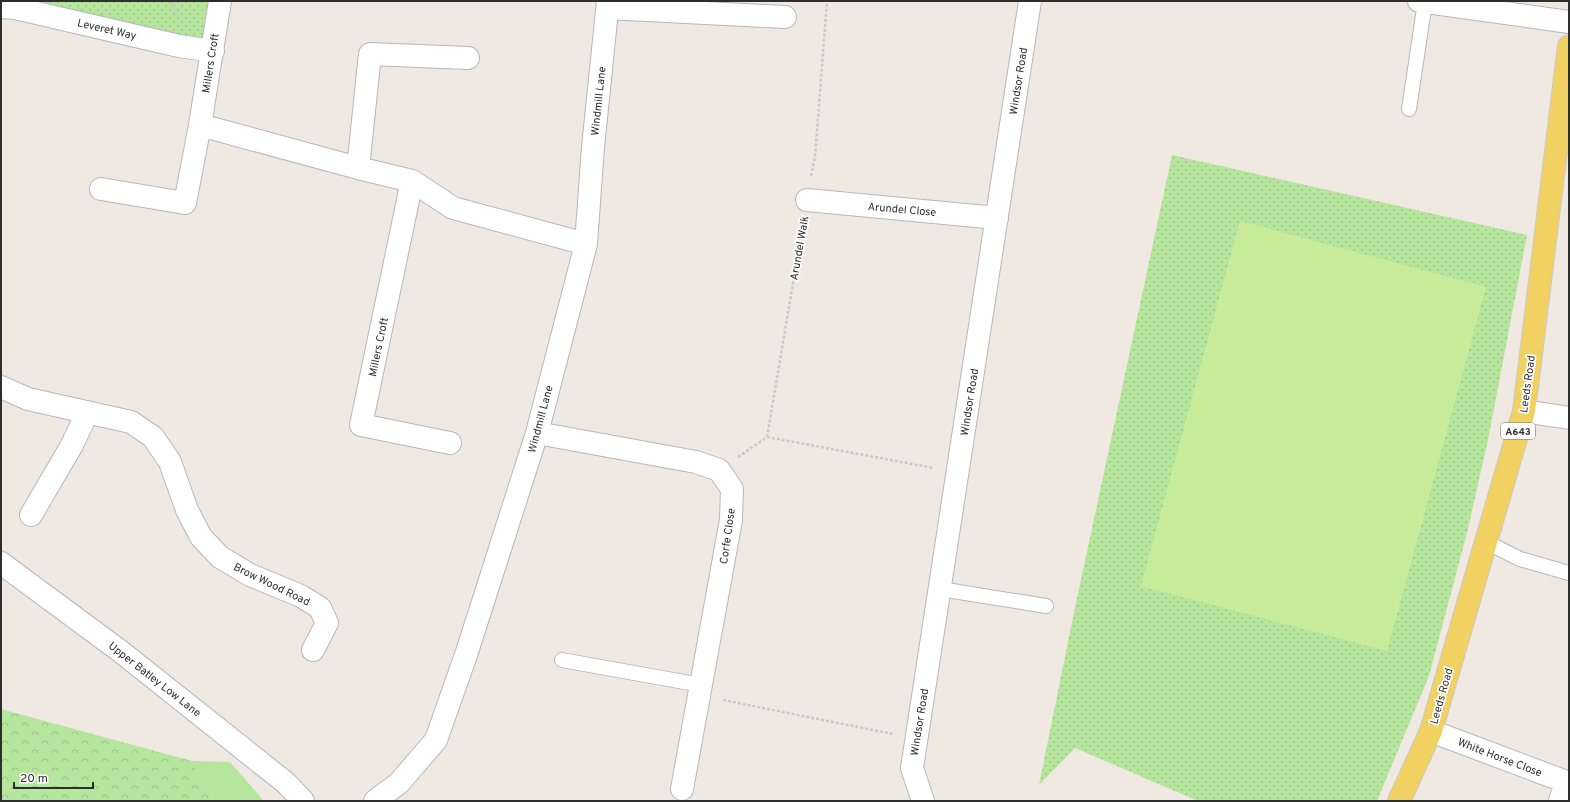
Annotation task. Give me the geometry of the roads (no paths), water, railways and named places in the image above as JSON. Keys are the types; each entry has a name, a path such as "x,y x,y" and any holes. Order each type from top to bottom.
{"main road":[{"name":"Leeds Road","path":"1399,801 1431,731 1524,411 1569,46"}],"street":[{"name":"Millers Croft","path":"101,189 185,203 213,51 220,1"},
{"name":"Windsor Road","path":"923,801 912,768 1030,1"},
{"path":"1422,1 1569,22"},
{"path":"607,5 785,17"},
{"name":"Windmill Lane","path":"375,801 399,783 436,740 467,652 537,433 586,244 593,147 607,5"},
{"name":"Leveret Way","path":"1,7 15,8 179,46 213,51"},
{"path":"358,168 370,54 468,58"},
{"path":"200,125 358,168 412,181 453,208 586,244"},
{"name":"Millers Croft","path":"412,181 361,425 450,443"},
{"name":"Arundel Close","path":"807,200 997,218"},
{"name":"Brow Wood Road","path":"1,387 28,399 131,422 153,437 170,462 187,510 198,530 202,537 220,557 250,575 301,596 320,608 327,623 313,650"},
{"path":"1524,411 1569,418"},
{"path":"31,515 72,446 87,413"},
{"name":"Corfe Close","path":"537,433 696,462 719,470 732,489 731,520 682,789"},
{"name":"Upper Batley Low Lane","path":"1,562 120,651 286,783 303,801"},
{"name":"White Horse Close","path":"1431,731 1565,789"}],"lane":[{"path":"1409,109 1422,1"},
{"path":"1486,542 1520,559 1569,573"},
{"path":"940,588 1046,606"},
{"path":"562,660 700,690"}]}
